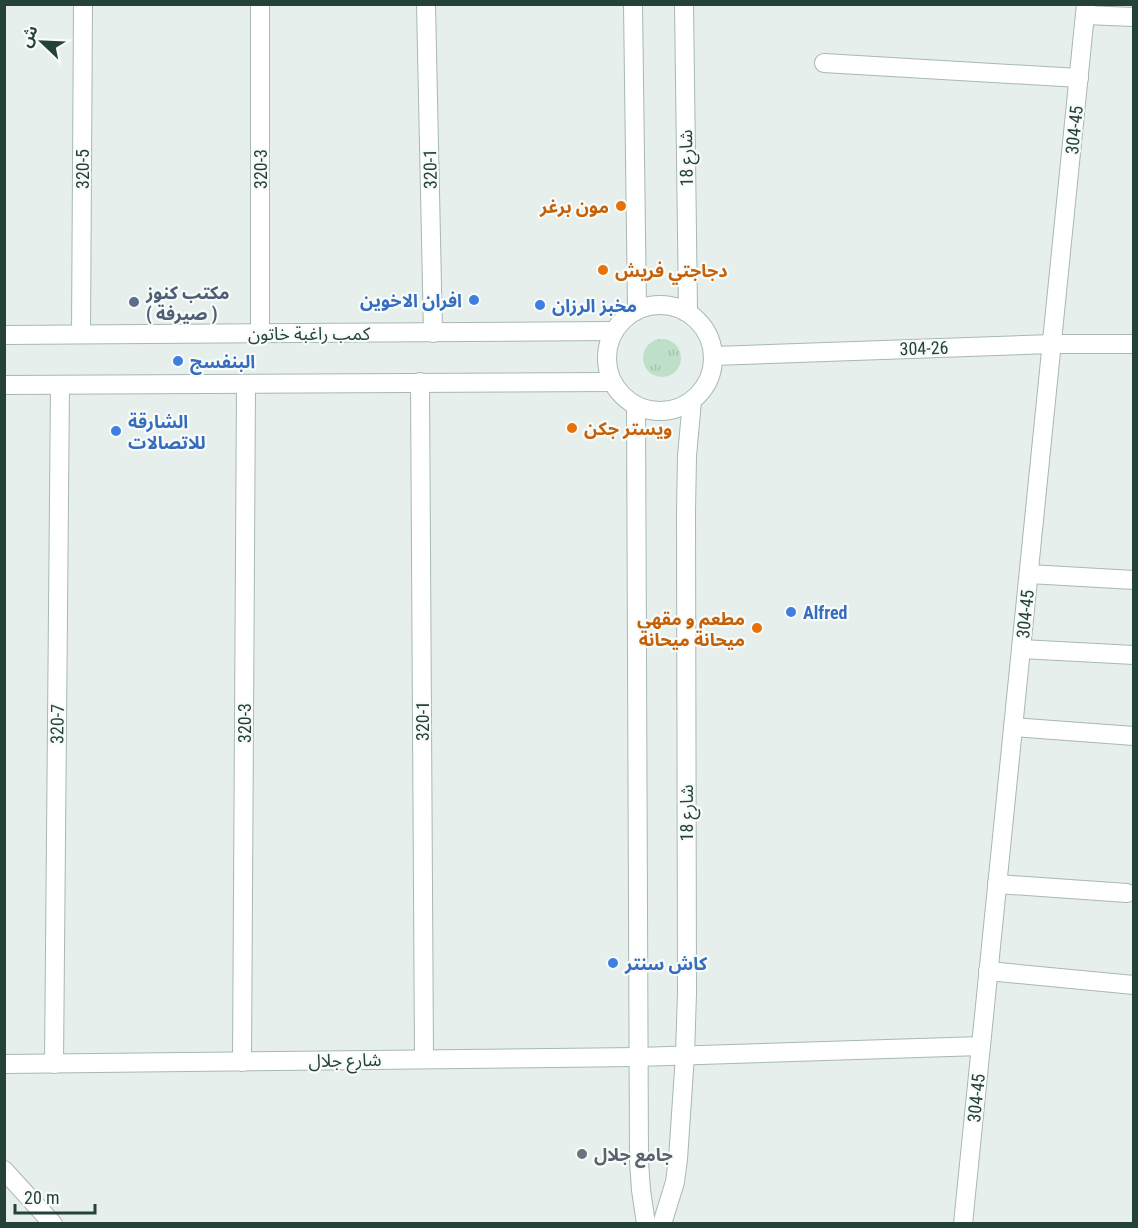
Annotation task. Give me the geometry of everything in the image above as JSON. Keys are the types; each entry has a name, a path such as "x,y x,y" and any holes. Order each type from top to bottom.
{"street":[{"name":"320-5","path":"81,334 83,4"},
{"name":"320-3","path":"260,4 261,334"},
{"name":"320-1","path":"426,4 433,333"},
{"path":"633,4 637,309"},
{"name":"شارع 18","path":"684,4 688,311"},
{"path":"1086,10 1134,16"},
{"name":"304-45","path":"963,1224 1086,10"},
{"path":"824,63 1079,78"},
{"path":"650,305 676,306 688,311 707,331 712,343 713,369 702,392 679,408 665,411 650,411 636,406 618,392 608,369 609,343 614,331 628,315 650,305"},
{"name":"كمب راغبة خاتون","path":"4,335 614,331"},
{"name":"304-26","path":"714,356 1052,344 1134,344"},
{"name":"320-1","path":"420,382 424,1059"},
{"path":"4,385 612,382"},
{"name":"320-3","path":"242,1062 246,384"},
{"name":"320-7","path":"54,1064 60,385"},
{"name":"شارع 18","path":"662,1224 669,1205 676,1171 685,1055 687,993 686,512 687,456 692,401"},
{"path":"636,406 639,1161 646,1224"},
{"path":"1029,574 1134,580"},
{"path":"1021,649 1134,655"},
{"path":"1013,727 1134,736"},
{"path":"997,884 1127,893"},
{"path":"988,971 1134,985"},
{"name":"شارع جلال","path":"4,1064 638,1057 981,1046"},
{"path":"4,1170 53,1224"}],"green space":[{"path":"662,339 675,345 681,358 675,371 662,377 649,371 643,358 649,345"}],"place":[{"name":"مون برغر","path":"621,206"},
{"name":"دجاجتي فريش","path":"603,270"},
{"name":"افران الاخوين","path":"474,300"},
{"name":"مكتب كنوز ( صيرفة )","path":"134,302"},
{"name":"مخبز الرزان","path":"540,305"},
{"name":"البنفسج","path":"178,361"},
{"name":"ويستر جكن","path":"572,428"},
{"name":"الشارقة للاتصالات","path":"116,431"},
{"name":"Alfred","path":"791,612"},
{"name":"مطعم و مقهى ميحانة ميحانة","path":"757,628"},
{"name":"كاش سنتر","path":"613,963"},
{"name":"جامع جلال","path":"582,1154"}]}
